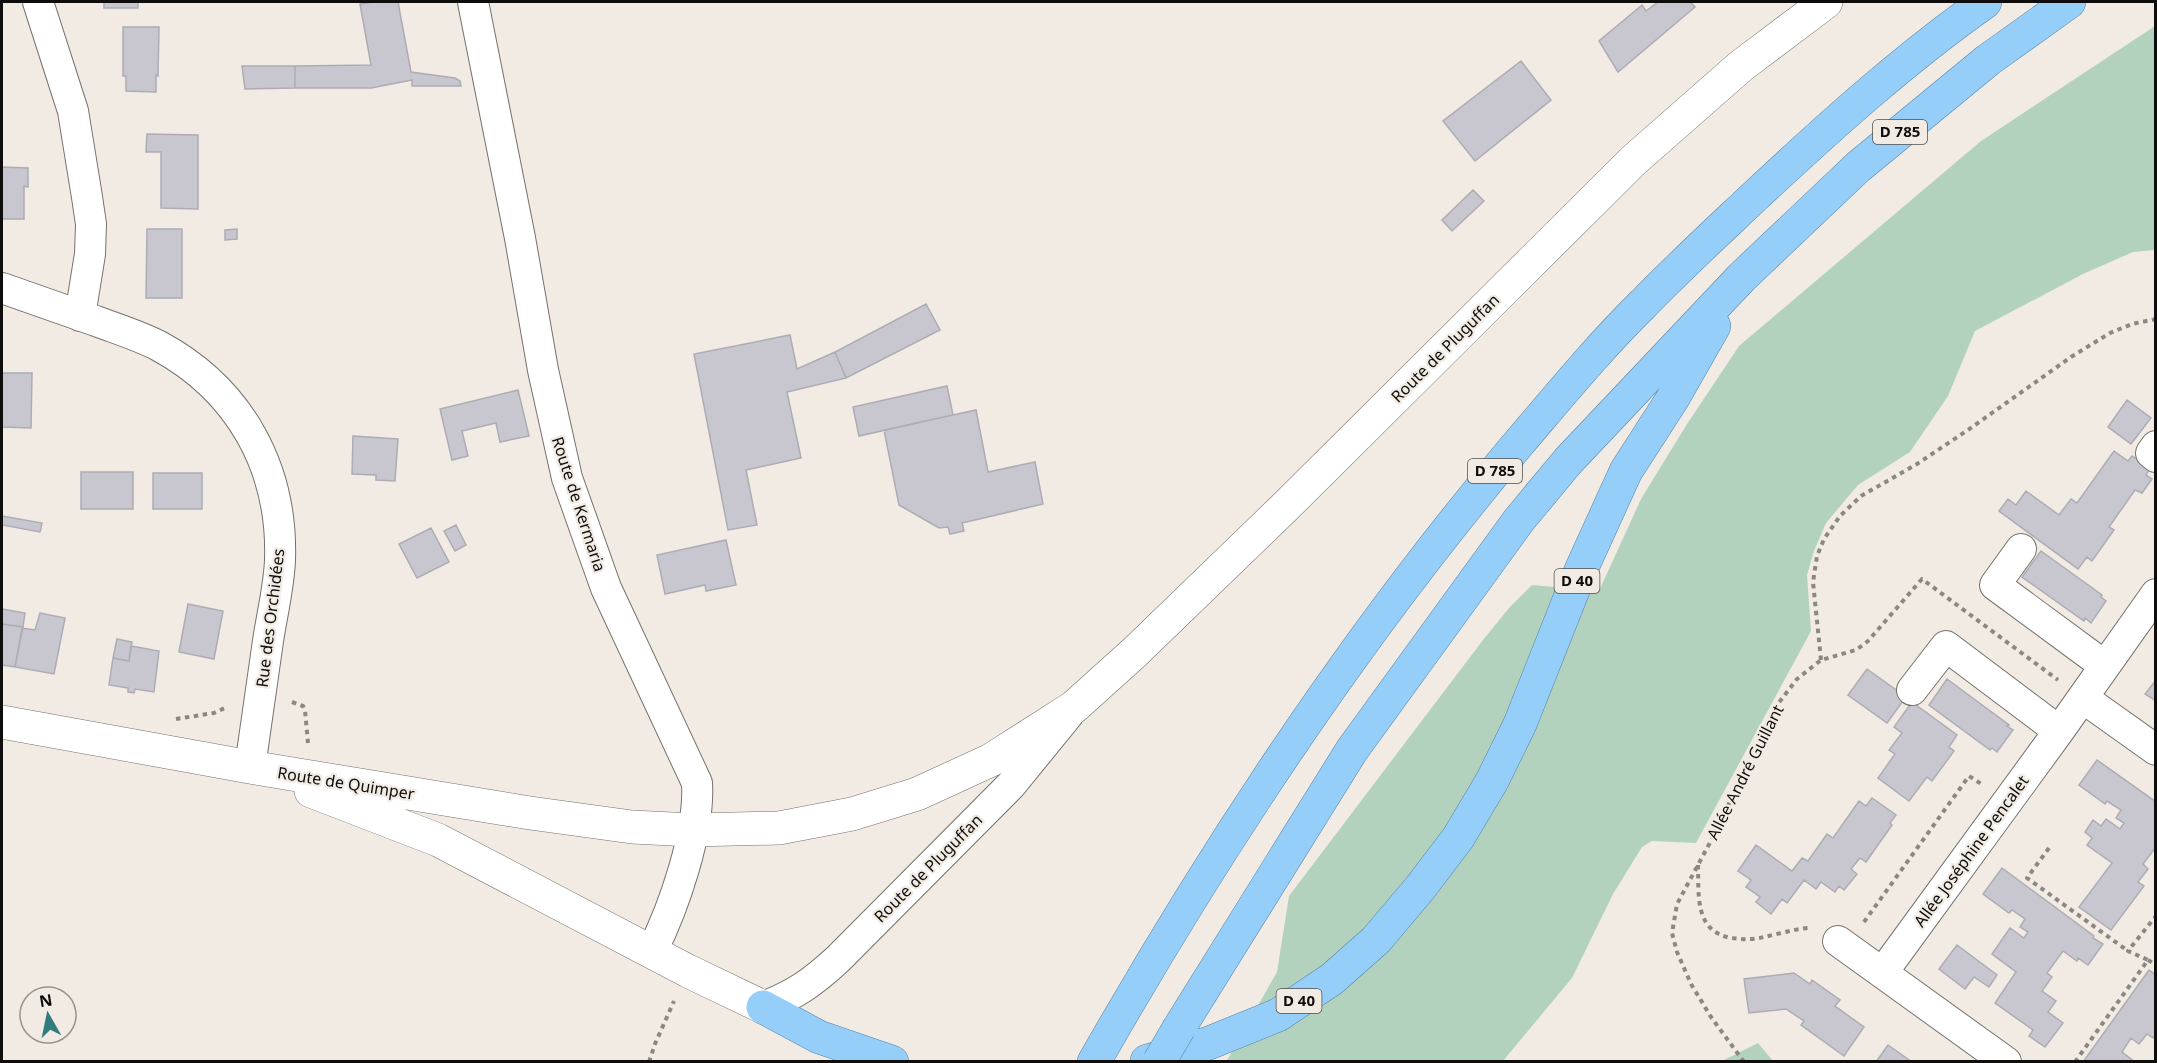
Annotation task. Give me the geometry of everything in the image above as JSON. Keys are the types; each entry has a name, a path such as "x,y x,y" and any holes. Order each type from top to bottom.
{"highway":[{"name":"D 785","path":"1094,1062 1182,910 1267,779 1338,676 1418,566 1539,419 1643,303 1786,167 1875,88 1985,2"},
{"name":"D 785","path":"1159,1062 1352,750 1519,520 1607,418 1742,277 1858,167 1989,60 2069,2"},
{"name":"D 40","path":"1146,1062 1209,1043 1278,1015 1332,979 1367,948 1426,880 1458,838 1492,781 1520,724 1581,570 1626,471 1673,398 1742,277"},
{"path":"763,1007 819,1037 892,1062"}],"main road":[{"name":"Route de Pluguffan","path":"692,830 779,828 852,814 899,800 991,760 1074,707 1275,517 1634,160 1741,66 1826,2"},
{"name":"Route de Quimper","path":"2,722 250,767 565,819 692,830"},
{"path":"250,767 438,840 688,971 763,1007"}],"street":[{"path":"38,2 73,111 91,224 90,254 80,316"},
{"name":"Route de Kermaria","path":"473,2 520,238 543,370 567,478 606,588 697,783 698,802 672,906 652,951"},
{"name":"Rue des Orchidées","path":"2,288 159,346 213,385 234,408 260,448 268,470 278,516 280,560 250,767"},
{"path":"2156,446 2151,453 2156,457"},
{"path":"2021,549 1995,585 2105,666"},
{"name":"Allée Joséphine Pencalet","path":"1883,972 2156,594"},
{"path":"1912,690 1946,646 2059,731"},
{"path":"2083,698 2156,750"},
{"name":"Route de Pluguffan","path":"763,1007 788,998 811,983 838,959 1011,785 1074,707"},
{"path":"1842,944 2007,1062"}],"path":[{"path":"1821,660 1813,582 1817,556 1824,539 1840,516 1861,496 1917,464 2071,357 2110,333 2132,324 2156,319"},
{"name":"Allée André Guillant","path":"1744,1062 1711,1017 1691,984 1677,952 1672,933 1677,904 1774,709 1797,679 1821,660 1856,650 1868,641 1922,579 2083,698"},
{"path":"1698,864 1700,911 1706,925 1721,936 1755,939 1808,928 1820,931 1842,944 1969,776 2006,802"},
{"path":"2049,848 2027,878 2128,951 2156,965"},
{"path":"2128,951 2156,916"},
{"path":"2075,1062 2148,960"},
{"path":"649,1062 688,971"}],"green space":[{"path":"2155,26 2155,250 2133,252 2083,274 1975,331 1948,396 1910,452 1858,485 1826,523 1807,575 1811,631 1696,843 1652,841 1642,847 1613,894 1572,978 1503,1061 1226,1062 1277,972 1289,896 1483,640 1509,608 1532,585 1599,591 1641,499 1739,346 1981,141"},
{"path":"1758,1043 1773,1061 1722,1061"}],"building":[{"path":"104,2 138,2 138,8 104,8"},
{"path":"398,2 411,72 455,78 460,81 461,86 412,86 412,80 371,88 295,88 295,66 371,65 360,4"},
{"path":"1658,2 1690,2 1695,7 1618,72 1599,41 1642,5 1646,11"},
{"path":"123,27 159,27 156,92 126,91 126,76 123,76"},
{"path":"1521,61 1551,100 1475,161 1443,121"},
{"path":"242,66 295,66 295,88 245,89"},
{"path":"147,134 198,135 198,209 161,208 161,152 146,152"},
{"path":"2,167 28,168 28,187 24,186 24,219 2,219"},
{"path":"1473,190 1484,201 1452,231 1442,220"},
{"path":"147,229 182,229 182,298 146,298"},
{"path":"237,229 237,239 225,240 225,230"},
{"path":"926,304 940,330 846,378 835,352"},
{"path":"790,335 797,369 835,352 846,378 787,392 801,458 746,470 757,525 728,530 694,354"},
{"path":"2,373 32,373 31,428 2,427"},
{"path":"947,386 953,415 859,436 853,407"},
{"path":"518,390 529,436 500,442 496,423 462,431 468,456 452,460 440,409"},
{"path":"2127,400 2151,418 2131,444 2108,427"},
{"path":"976,410 988,472 1035,462 1043,504 962,523 964,531 950,534 948,527 939,528 899,505 884,430"},
{"path":"353,436 398,439 395,481 376,480 376,475 352,474"},
{"path":"2114,451 2128,461 2132,456 2150,468 2146,475 2152,479 2142,493 2135,490 2109,527 2114,530 2092,561 2087,557 2078,569 1999,511 2008,499 2016,505 2026,491 2059,515 2071,499 2077,503"},
{"path":"81,472 133,472 133,509 81,509"},
{"path":"153,473 202,473 202,509 153,509"},
{"path":"2,516 42,523 40,532 2,525"},
{"path":"456,525 466,545 455,551 444,531"},
{"path":"431,528 449,562 417,578 399,544"},
{"path":"726,540 736,585 706,591 705,585 665,594 657,555"},
{"path":"2041,551 2102,595 2101,597 2106,601 2091,623 2085,618 2084,621 2022,577"},
{"path":"188,604 223,611 214,659 179,652"},
{"path":"2,609 25,613 23,627 2,624"},
{"path":"40,613 65,618 54,674 15,667 22,628 35,630"},
{"path":"2,624 23,627 15,667 2,665"},
{"path":"117,639 132,642 129,661 113,658"},
{"path":"131,646 159,651 154,692 135,689 134,693 128,692 128,688 109,685 113,658 129,661"},
{"path":"1867,669 1906,697 1887,723 1848,695"},
{"path":"1947,679 2013,730 1997,752 1992,748 1990,750 1929,705"},
{"path":"2156,680 2156,701 2145,694"},
{"path":"1912,702 1957,735 1949,747 1954,751 1932,781 1927,777 1909,801 1878,778 1895,754 1889,750 1902,733 1894,727"},
{"path":"2097,760 2156,802 2156,847 2143,864 2148,869 2138,882 2144,886 2111,930 2079,907 2112,863 2087,845 2092,838 2085,832 2093,820 2101,826 2106,819 2120,829 2124,823 2116,818 2121,810 2107,801 2105,804 2079,785"},
{"path":"1872,798 1896,815 1890,823 1892,825 1866,862 1860,858 1851,869 1857,874 1844,890 1839,886 1835,892 1821,882 1816,889 1804,880 1787,903 1782,899 1771,914 1756,902 1760,897 1746,887 1751,880 1738,871 1756,845 1792,871 1802,858 1808,861 1827,834 1833,838 1859,801 1866,806"},
{"path":"2002,868 2103,944 2088,965 2078,958 2077,961 2063,951 2047,973 2052,977 2042,991 2056,1001 2048,1012 2063,1023 2045,1047 2029,1036 2033,1030 1995,1003 2016,972 1992,954 2010,928 2024,938 2028,932 2020,927 2025,919 2012,910 2009,913 1983,894"},
{"path":"1957,945 1997,975 1989,987 1974,977 1965,989 1939,969"},
{"path":"2149,970 2156,975 2156,1034 2153,1038 2147,1034 2139,1044 2131,1038 2122,1052 2135,1062 2083,1062"},
{"path":"1794,973 1810,984 1812,980 1840,1000 1835,1006 1864,1027 1844,1056 1801,1025 1804,1021 1786,1009 1749,1013 1744,979"},
{"path":"1888,1045 1912,1062 1876,1062"}]}
